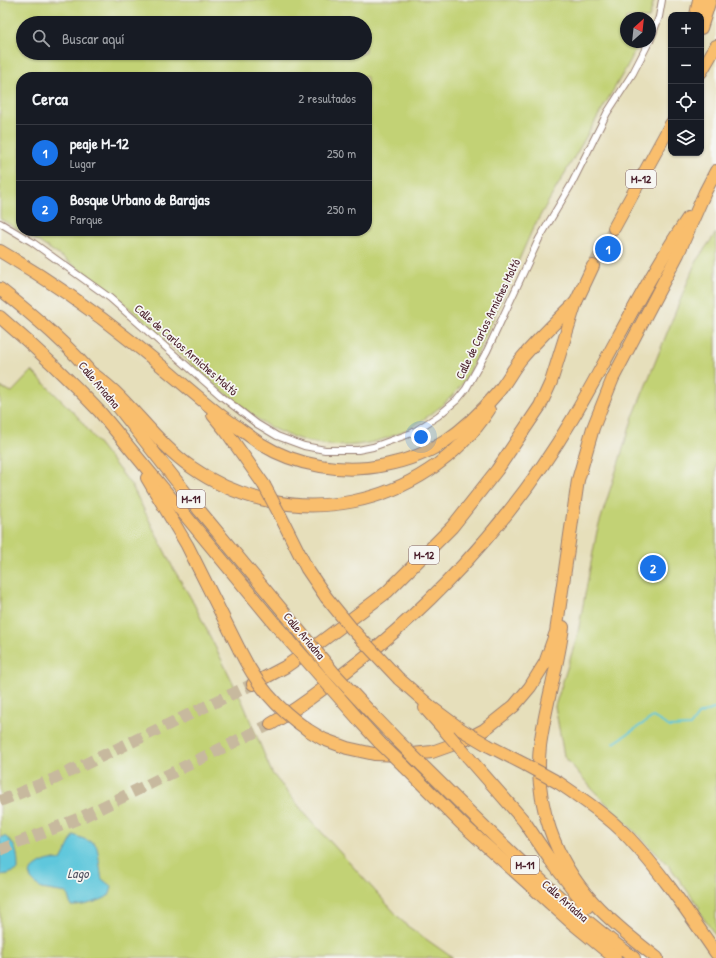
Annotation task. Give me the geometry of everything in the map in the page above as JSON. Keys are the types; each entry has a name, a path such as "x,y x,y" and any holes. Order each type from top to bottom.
{"highway":[{"path":"697,12 699,0"},
{"path":"704,19 710,0"},
{"path":"704,67 716,46"},
{"name":"M-12","path":"614,228 668,128"},
{"path":"125,442 187,545 254,676 267,694 284,712 323,739 347,748 374,754 402,755 432,752 464,742 484,730 514,706 530,687 545,663 556,632 578,480 593,428 613,378 678,254 705,192 716,171"},
{"path":"271,724 342,675 395,632 458,572 513,506 543,465 573,419 667,248 705,192"},
{"path":"0,250 72,297 132,342 198,398 262,445 306,463 333,468 359,469 399,462 420,455 442,443 470,422 500,390"},
{"name":"M-12","path":"253,684 285,666 318,644 387,592 452,528 497,470 540,406 550,382 576,302 593,266"},
{"name":"Calle Ariadna","path":"0,289 35,316 92,374 200,511 333,672 372,714 505,847 558,895 634,958"},
{"path":"92,374 113,390 172,452 215,482 268,502 334,505 378,495 396,488 426,473 456,450 471,434 521,359 576,302"},
{"name":"Calle Ariadna","path":"0,317 34,346 76,387 125,442 280,630 380,743 461,823 571,922 615,958"},
{"path":"198,398 226,431 264,485 307,569 326,597 352,629 399,679 524,821 551,861 582,901 608,928 644,958"},
{"path":"571,532 567,595 561,646 540,746 540,780 545,813 560,853 592,901 610,919 657,958"},
{"path":"399,679 431,707 462,730 560,783 596,808 628,837 664,878 716,953"}],"street":[{"name":"Calle de Carlos Arniches Moltó","path":"656,25 662,0"},
{"name":"Calle de Carlos Arniches Moltó","path":"22,236 110,298 139,322 220,396 257,424 277,436 304,446 325,450 358,450 392,442 412,433 438,416 457,400 474,377 539,239 572,185 607,113 646,48"},
{"name":"Calle de Carlos Arniches Moltó","path":"0,223 16,232"}],"green space":[{"path":"0,0 654,0 651,12 620,12 620,48 636,48 629,63 533,228 467,378 451,397 431,414 409,428 387,438 365,444 341,446 317,443 293,437 268,426 232,399 107,290 79,269 29,236 372,236 372,72 16,72 16,228 0,219"},
{"path":"716,233 716,936 697,909 700,908 670,867 593,790 564,756 555,706 577,637 597,531 633,417 696,261"},
{"path":"32,371 77,416 132,486 173,568 192,600 243,703 272,773 307,816 406,925 453,958 0,958 0,387 12,392"}],"water":[{"name":"Lago","path":"74,835 95,844 98,850 102,879 112,887 110,894 105,898 79,906 71,906 67,893 41,889 31,879 29,873 36,866 44,862 61,860"},
{"path":"4,836 12,842 16,850 18,870 0,875 0,838"}],"waterway":[{"path":"614,743 653,717 670,727 690,726 698,715 716,708"}],"tunnel":[{"path":"593,266 614,228"},
{"path":"0,801 54,779 253,684"},
{"path":"0,850 80,818 271,724"}],"place":[{"name":"peaje M-12","path":"608,249"},
{"name":"Bosque Urbano de Barajas","path":"653,568"}]}
